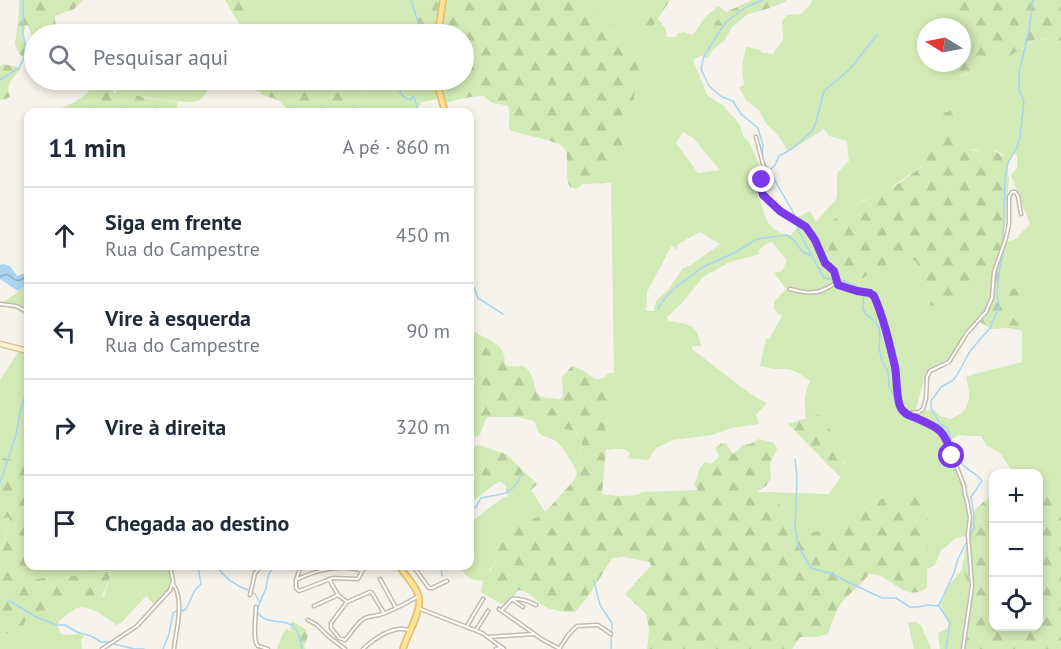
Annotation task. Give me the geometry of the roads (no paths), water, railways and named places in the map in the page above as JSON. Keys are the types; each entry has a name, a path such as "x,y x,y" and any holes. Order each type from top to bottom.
{"main road":[{"path":"439,24 443,0"},
{"path":"439,90 444,108"},
{"path":"0,344 24,350"},
{"path":"402,570 419,596 418,608 403,649"}],"street":[{"path":"756,137 764,168 761,192 780,211 806,227 815,240 825,263 834,271 838,285"},
{"path":"910,416 911,413 922,409 930,371 949,362 967,333 986,312 992,298 994,272 1006,238 1009,224 1009,197 1012,192 1018,196 1021,214"},
{"path":"789,289 807,292 838,285 874,296 886,327 895,368 898,405 910,416 936,427 947,440 960,474 970,517 968,544 972,594 963,649"},
{"path":"0,304 16,306 24,310"},
{"path":"171,570 179,605 174,649"},
{"path":"250,595 255,573 258,570"},
{"path":"300,570 296,582 296,588 299,591 329,579 357,580 362,571 358,570"},
{"path":"296,582 311,573 327,570"},
{"path":"416,570 429,588 447,581"},
{"path":"329,579 338,595 347,602"},
{"path":"380,579 396,608"},
{"path":"102,649 137,626 166,595 173,584"},
{"path":"384,613 371,592 347,602 331,623 331,630 344,640 365,618 384,613 419,596"},
{"path":"314,606 338,595"},
{"path":"467,626 483,599"},
{"path":"536,605 520,599 512,600 500,610 560,649 572,630 579,626 598,625 611,634"},
{"path":"512,600 523,607"},
{"path":"256,607 256,643 268,649"},
{"path":"418,608 476,630 503,648"},
{"path":"476,630 488,611"},
{"path":"308,620 345,649"},
{"path":"363,649 379,637 397,629 409,630"},
{"path":"489,637 534,634"},
{"path":"496,649 503,648"}],"water":[{"path":"0,265 10,266 17,276 24,273 24,287 18,291 0,279"}],"waterway":[{"path":"23,0 24,39"},
{"path":"411,0 418,24"},
{"path":"762,155 763,145 758,128 741,114 733,101 722,97 709,86 701,69 704,56 725,23 746,7 763,0"},
{"path":"1003,242 1005,179 1008,163 1020,138 1024,101 1019,89 1019,73 1029,31 1033,0"},
{"path":"770,170 779,156 793,148 813,130 824,91 850,69 877,35"},
{"path":"0,80 19,68 24,58"},
{"path":"400,90 404,97 411,100 414,97 416,108"},
{"path":"763,160 797,219"},
{"path":"797,223 798,230 824,278 835,280"},
{"path":"658,308 676,287 703,267 736,252 757,239 787,235 802,251 810,255"},
{"path":"939,422 931,408 931,401 941,387 957,375 970,351 990,328 999,307 997,293 1004,247"},
{"path":"840,280 862,290"},
{"path":"474,288 478,298 503,314"},
{"path":"864,295 863,309 879,327 879,348 888,372 889,386 895,398 896,407 906,418 915,420"},
{"path":"0,483 16,435 24,399"},
{"path":"921,417 934,425 940,424 948,428 961,462 982,481 971,497 974,528 939,605"},
{"path":"795,459 797,477 795,528 799,548 811,568 830,573 882,598 896,598 910,607 939,606 950,623 946,649"},
{"path":"474,508 481,498 506,493 514,486 522,473"},
{"path":"182,611 186,609 195,590 201,584 199,570"},
{"path":"219,570 238,586 248,590"},
{"path":"272,570 257,612 263,618 290,624 295,628 302,649"},
{"path":"441,570 442,576"},
{"path":"594,581 600,605 612,623 611,649"},
{"path":"253,593 259,601"},
{"path":"8,600 38,618 57,625 65,625 101,642 110,642"},
{"path":"163,649 173,613 176,611"},
{"path":"114,644 144,649"}]}
